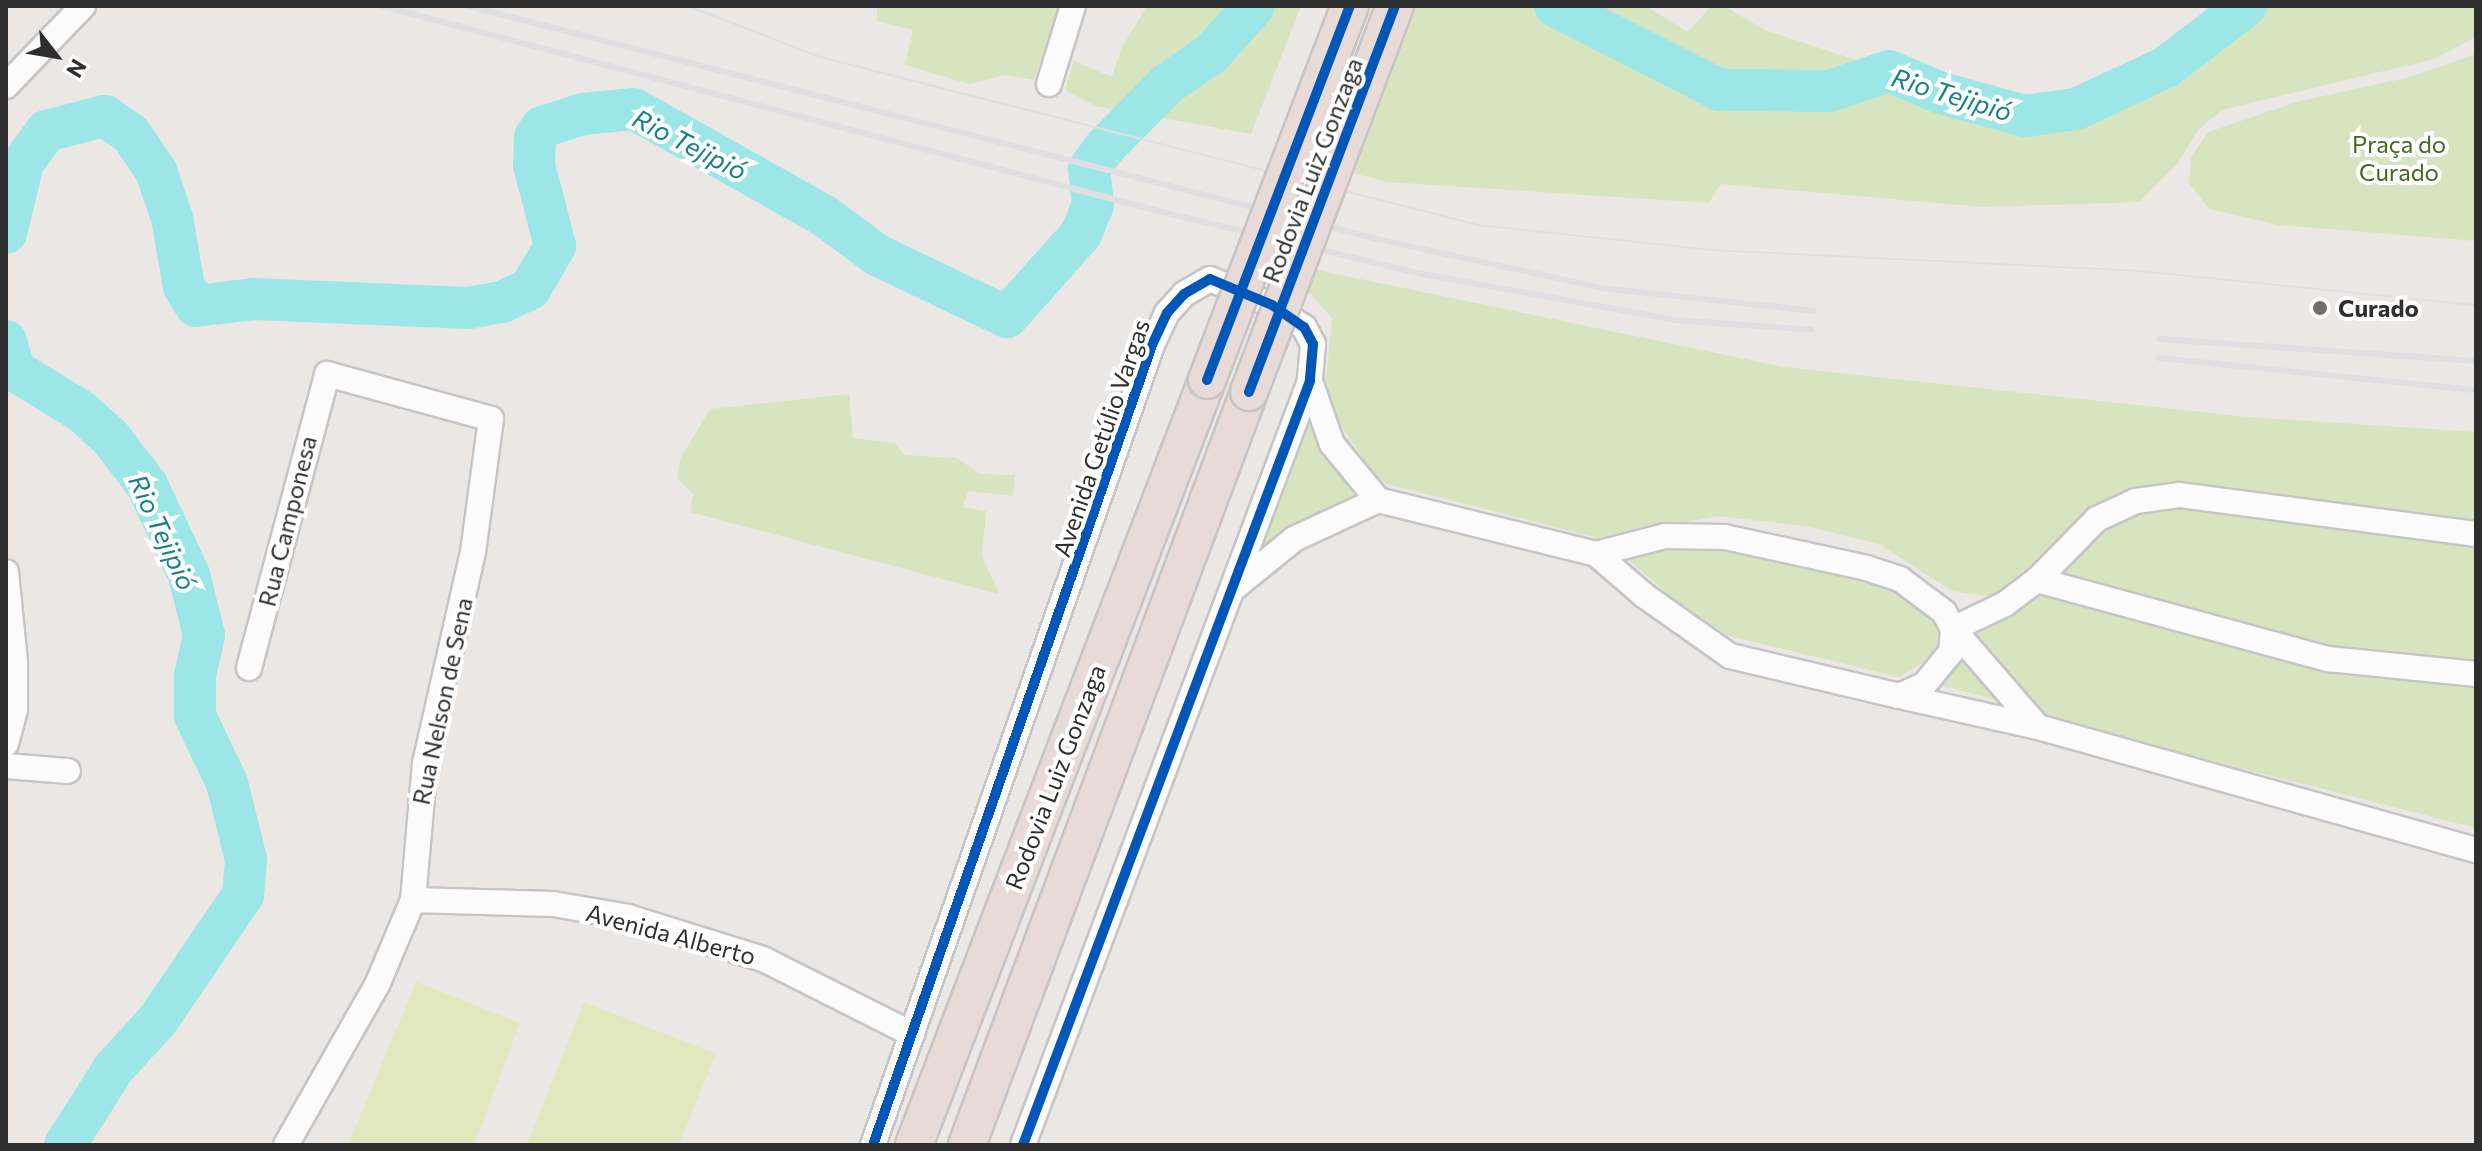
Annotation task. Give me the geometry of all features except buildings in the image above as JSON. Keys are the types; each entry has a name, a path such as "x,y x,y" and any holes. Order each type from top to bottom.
{"highway":[{"name":"Rodovia Luiz Gonzaga","path":"914,1145 1350,6"},
{"name":"Rodovia Luiz Gonzaga","path":"967,1145 1395,6"}],"street":[{"path":"6,86 83,6"},
{"path":"1049,84 1073,6"},
{"name":"Avenida Getúlio Vargas","path":"873,1145 1167,313 1184,294 1210,279 1272,305 1304,327 1313,344 1310,381 1023,1145"},
{"name":"Rua Nelson de Sena","path":"286,1145 378,983 413,900 425,763 473,552 491,419 327,374"},
{"name":"Rua Camponesa","path":"249,668 327,374"},
{"path":"1310,381 1332,444 1378,500 1596,554 1720,651 2038,727 2476,850"},
{"path":"1953,629 2005,604 2037,580 2097,519 2136,501 2179,495 2476,534"},
{"path":"1232,589 1294,539 1378,500"},
{"path":"1596,554 1665,536 1725,537 1794,551 1900,579 1944,612 1953,629 2038,727"},
{"path":"6,572 13,609 6,744"},
{"path":"2037,580 2328,659 2476,674"},
{"path":"1899,696 1924,685 1941,667 1951,652 1953,629"},
{"path":"6,766 68,771"},
{"name":"Avenida Alberto","path":"413,900 553,904 628,917 763,959 817,982 912,1034"}],"green space":[{"path":"877,6 1060,6 1034,80 1005,75 969,84 905,65 913,30 877,21"},
{"path":"1147,6 1301,6 1251,134 1096,106 1065,90 1074,61 1112,77 1122,47"},
{"path":"1405,6 1646,6 1688,32 1711,6 1724,6 1765,30 2025,116 2076,109 2166,67 2246,6 2476,6 2476,37 2434,59 2222,110 2198,130 2178,163 2139,202 1983,207 1721,184 1709,203 1387,182 1342,170"},
{"name":"Praça do Curado","path":"2476,54 2476,241 2279,225 2209,209 2189,183 2191,157 2208,132 2300,101 2406,78"},
{"path":"1312,269 1784,367 2248,417 2476,432 2476,662 2325,648 2025,569 1994,597 1952,591 1879,544 1805,526 1718,516 1598,538 1379,482 1324,400 1332,318 1308,291"},
{"path":"849,394 853,438 895,443 904,455 957,458 980,474 1015,475 1013,496 968,491 963,507 986,511 982,556 999,594 690,512 693,494 677,478 680,459 710,409"},
{"path":"1309,400 1362,496 1243,570"},
{"path":"1719,544 1902,585 1938,621 1937,654 1899,677 1729,636 1672,598 1629,560 1630,553 1654,545"},
{"path":"2039,591 2331,668 2476,684 2476,828 2044,718 1974,637"},
{"path":"1961,650 1996,700 1940,685"},
{"path":"416,982 520,1023 474,1145 348,1145"},
{"path":"584,1002 716,1054 679,1145 527,1145"}],"waterway":[{"name":"Rio Tejipió","path":"6,233 23,163 46,131 105,116 131,134 156,171 172,218 184,287 196,306 253,299 468,308 502,302 530,289 555,246 534,165 535,137 542,127 583,114 634,109 823,215 877,255 1007,317 1081,234 1093,205 1089,169 1105,147 1167,84 1211,54 1254,6"},
{"name":"Rio Tejipió","path":"1555,6 1720,90 1830,91 1889,71 1941,93 2025,116 2076,109 2166,67 2246,6"},
{"name":"Rio Tejipió","path":"6,341 14,370 81,411 110,437 147,485 189,575 204,635 195,676 195,716 227,783 246,860 243,895 157,1021 114,1068 65,1145"}],"tram line":[{"path":"688,6 820,57 1478,225 1712,250 2140,271 2476,305"}],"railway":[{"path":"382,6 1162,212 1422,274 1674,320 1812,330"},
{"path":"468,6 1377,239 1602,288 1814,311"},
{"path":"2160,339 2476,361"},
{"path":"2159,358 2476,390"}],"cycle path":[{"path":"1207,380 1350,6"},
{"path":"1249,392 1395,6"},
{"path":"873,1145 1152,345 1167,313 1184,294 1210,279 1272,305 1304,327 1313,344 1310,381 1023,1145"}],"place":[{"name":"Curado","path":"2320,308"}]}
